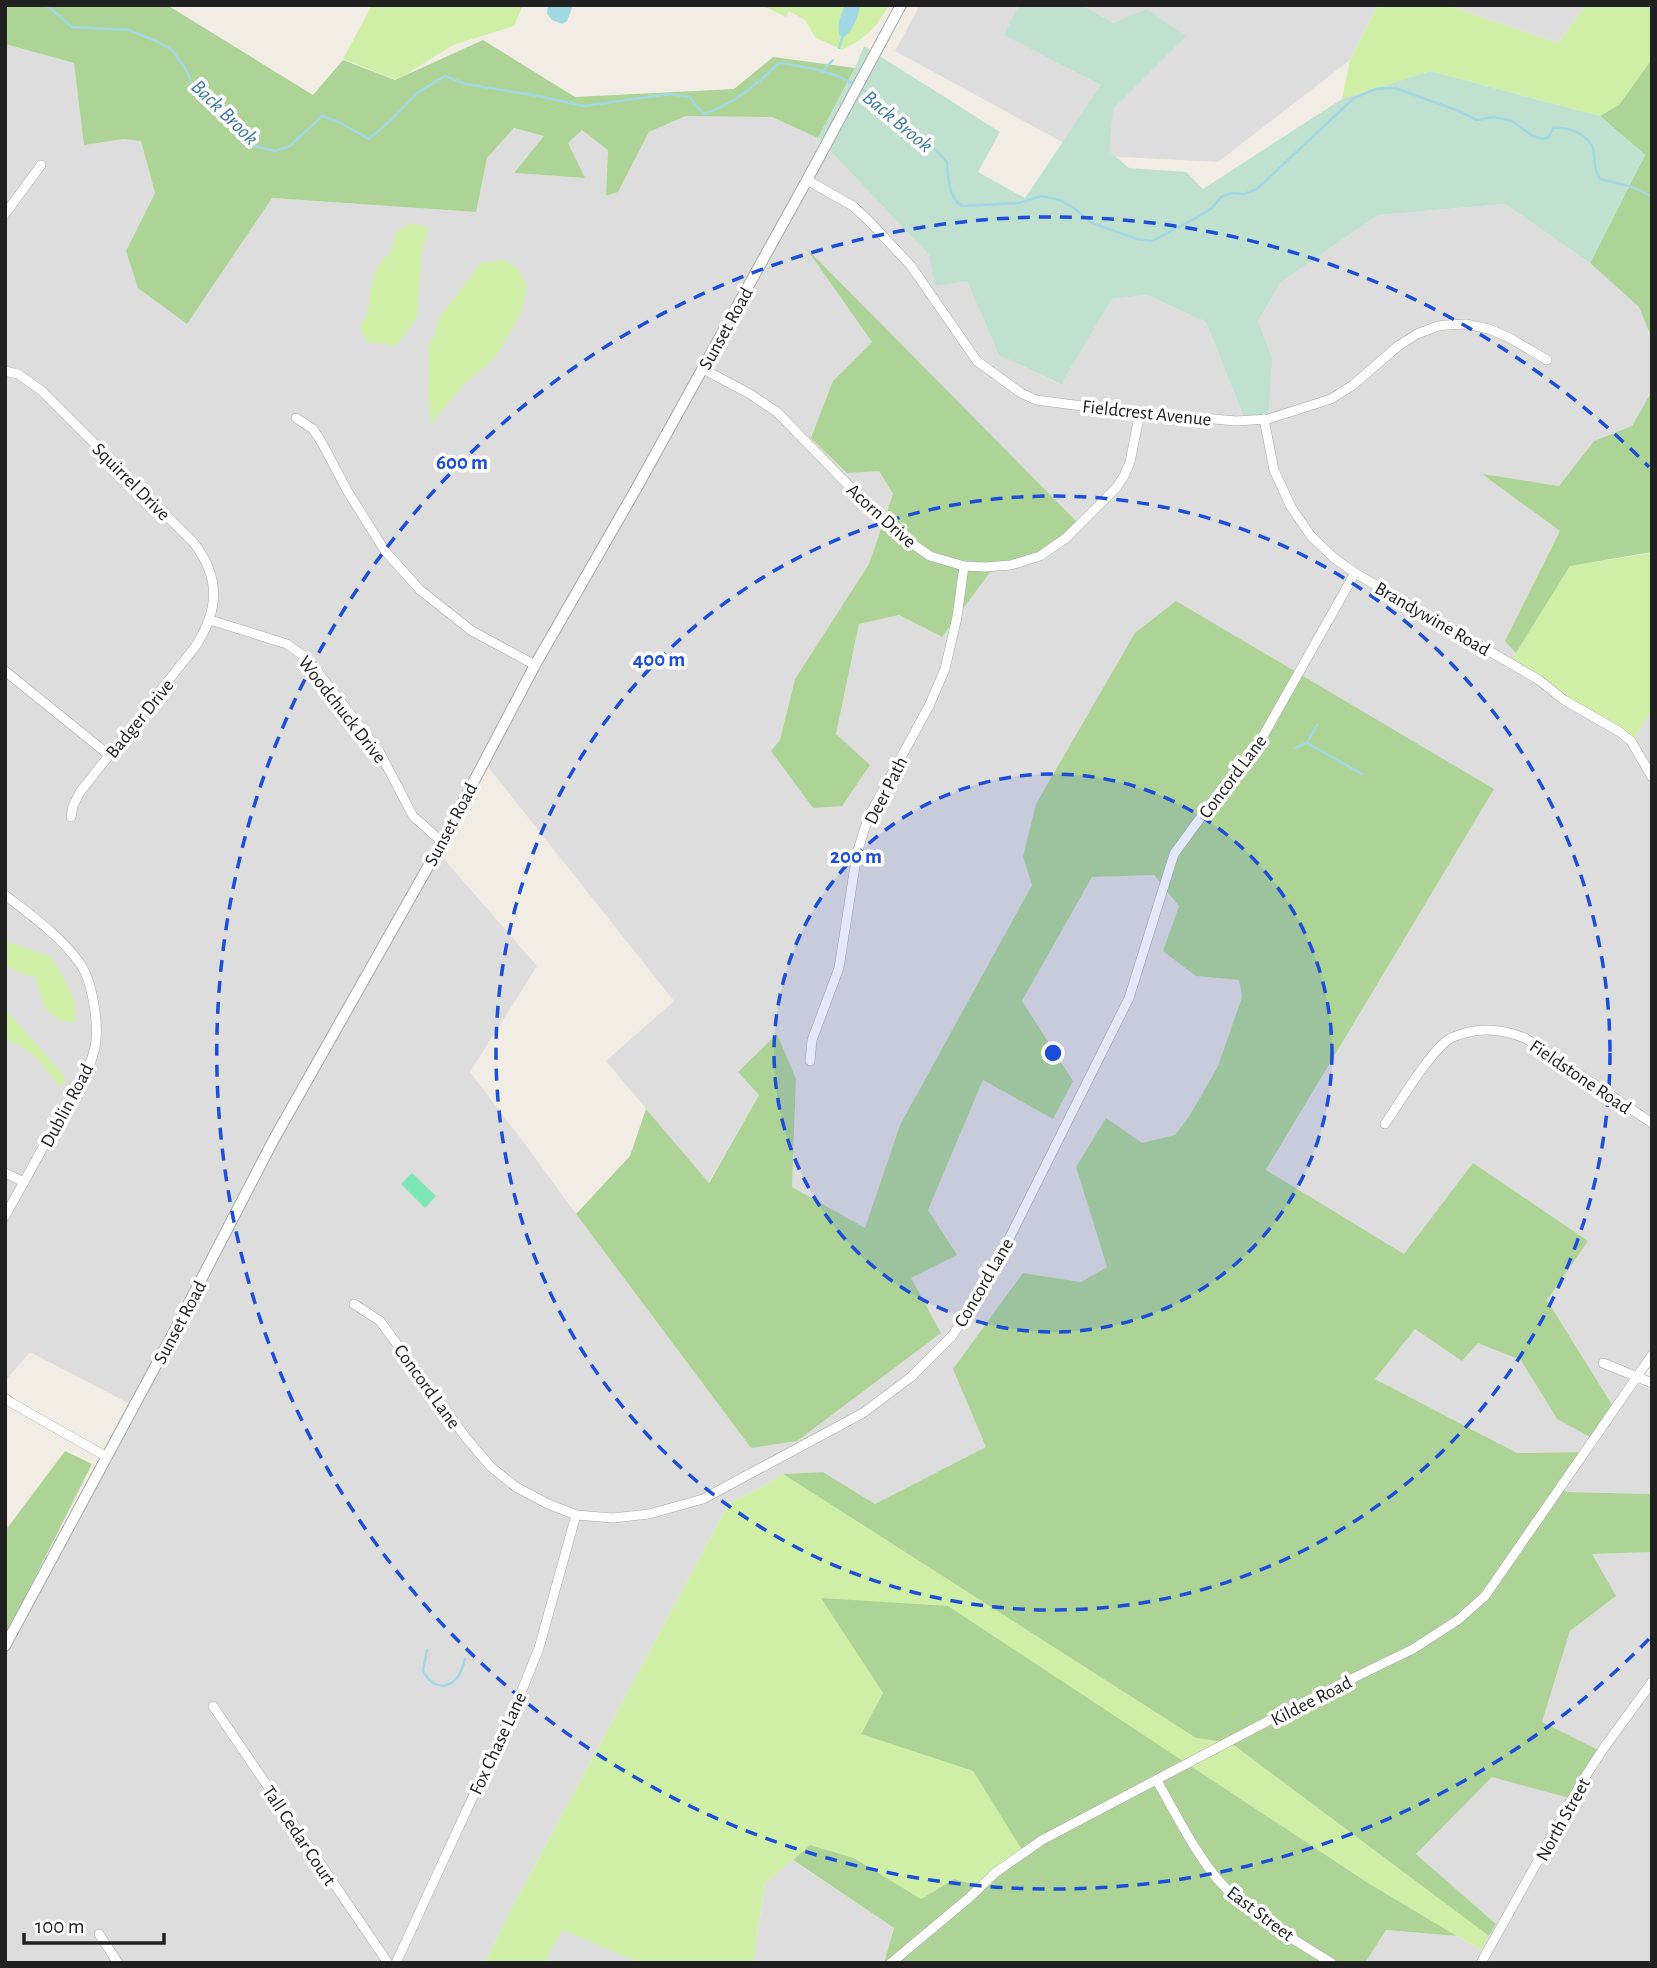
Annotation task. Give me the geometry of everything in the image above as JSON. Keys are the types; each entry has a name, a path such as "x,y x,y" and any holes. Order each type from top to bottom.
{"street":[{"name":"Sunset Road","path":"5,1646 243,1202 274,1139 442,842 534,664 703,369 901,5"},
{"path":"5,214 41,165"},
{"name":"Fieldcrest Avenue","path":"807,180 853,206 870,222 911,266 977,361 1021,393 1036,400 1236,421 1264,419 1331,399 1353,385 1398,346 1417,334 1438,326 1466,324 1489,330 1508,337 1547,359"},
{"name":"Acorn Drive","path":"703,369 777,412 852,489 907,540 930,555 964,566 985,568 1011,565 1040,556 1066,538 1117,487 1124,476 1130,462 1140,412"},
{"name":"Squirrel Drive","path":"5,371 18,374 43,391 194,543 202,554 213,581 214,607 210,620"},
{"path":"296,418 313,429 385,551 420,590 472,631 534,664"},
{"name":"Brandywine Road","path":"1264,419 1274,470 1291,508 1311,536 1334,558 1355,573 1539,680 1564,700 1620,732 1632,741 1652,776"},
{"name":"Deer Path","path":"810,1061 812,1040 839,968 857,853 868,818 946,669 964,566"},
{"name":"Concord Lane","path":"354,1304 380,1321 467,1440 491,1467 516,1487 576,1515 613,1518 649,1514 703,1499 863,1413 911,1377 952,1336 985,1287 1129,998 1174,854 1258,745 1355,573"},
{"name":"Badger Drive","path":"71,817 80,792 195,647 210,620"},
{"name":"Woodchuck Drive","path":"210,620 287,644 308,659 379,751 414,816 442,842"},
{"path":"5,671 109,755"},
{"name":"Dublin Road","path":"5,895 55,936 83,967 95,1016 96,1041 91,1061 5,1216"},
{"name":"Fieldstone Road","path":"1385,1124 1427,1063 1445,1042 1472,1031 1492,1029 1506,1030 1525,1038 1652,1123"},
{"path":"5,1172 23,1182"},
{"name":"Kildee Road","path":"891,1963 995,1873 1030,1848 1302,1703 1413,1649 1458,1620 1485,1596 1652,1355"},
{"path":"1603,1363 1652,1383"},
{"path":"5,1398 107,1457"},
{"name":"Fox Chase Lane","path":"396,1963 525,1683 539,1648 576,1515"},
{"name":"North Street","path":"1482,1963 1583,1780 1652,1682"},
{"name":"Tall Cedar Court","path":"213,1706 388,1963"},
{"name":"East Street","path":"1157,1780 1201,1857 1226,1888 1251,1910 1332,1963"},
{"path":"99,1934 118,1963"}],"shaded area":[{"path":"920,5 1378,5 1350,60 1218,162 1086,155 895,51"},
{"path":"1446,5 1586,5 1558,43"},
{"path":"5,44 74,63 85,144 123,139 141,141 155,193 126,251 272,198 475,212 487,158 514,128 545,135 514,173 584,178 568,143 581,129 608,149 606,196 618,192 649,132 687,116 772,117 818,138 930,256 935,286 967,280 999,355 1060,384 1112,299 1147,295 1206,322 1245,420 1272,357 1258,321 1281,282 1378,215 1505,204 1590,263 1639,307 1652,339 1652,391 1632,426 1594,441 1559,486 1484,475 1560,531 1506,640 1516,653 1510,664 1631,743 1652,709 1652,1351 1631,1381 1652,1390 1652,1490 1649,1494 1567,1492 1557,1486 1580,1452 1517,1453 1375,1379 1415,1328 1462,1361 1478,1343 1521,1359 1557,1419 1613,1405 1547,1300 1587,1240 1405,1255 1266,1171 1493,789 1023,857 1032,885 900,1125 865,1229 792,1187 796,1080 759,1095 708,1183 606,1061 674,1001 485,763 437,851 537,966 470,1072 751,1448 911,1278 928,1210 983,1080 1053,1119 1022,1001 1092,877 1154,875 1180,906 1196,976 1239,980 1242,997 1218,1066 1190,1115 1175,1135 1142,1143 1076,1167 1107,1267 1081,1282 1023,1273 987,1447 875,1504 823,1472 783,1474 729,1503 485,1963 5,1963 5,1640 128,1403 30,1352 5,1381","holes":["810,253 1028,563 994,567 942,637 899,615 859,624 836,734 771,752 780,740 795,679 869,564 893,494 833,381 872,342"]},
{"path":"1652,1552 1652,1963 1365,1963 1386,1930 1457,1936 1481,1950 1496,1924 1416,1854 1542,1722 1570,1631 1615,1596 1591,1554"},
{"path":"792,1860 894,1928 884,1963 753,1963 765,1883"},
{"path":"562,1929 641,1963 544,1963"}],"green space":[{"path":"5,5 167,5 313,95 343,60 395,80 483,40 575,97 734,89 773,57 855,68 818,138 772,117 686,116 649,132 618,192 606,196 608,150 582,130 568,143 585,178 514,173 544,136 514,128 487,158 476,212 272,198 187,324 138,288 126,251 155,193 141,141 123,139 84,145 74,63 5,44"},
{"path":"372,5 523,5 514,26 453,45 397,80 343,59"},
{"path":"761,5 889,5 870,32 842,50 815,37 805,20 789,11 786,17"},
{"path":"1019,5 1081,5 1113,23 1147,9 1186,36 1113,109 1109,151 1129,168 1186,172 1203,189 1342,99 1430,71 1600,116 1645,155 1590,263 1505,204 1378,215 1281,282 1258,321 1272,357 1268,420 1245,420 1206,322 1147,295 1112,299 1061,384 999,355 967,281 935,286 929,255 818,138 864,46 1000,132 978,172 1025,198 1101,85 1004,35"},
{"path":"1378,5 1446,5 1558,43 1586,5 1652,5 1652,59 1619,105 1600,116 1430,71 1342,99 1350,60"},
{"path":"1652,59 1652,339 1639,307 1590,263 1645,155 1600,116 1619,105"},
{"path":"411,223 428,227 422,252 417,317 397,346 367,342 360,327 369,310 370,288 379,264 392,250 396,232"},
{"path":"806,248 1079,524 1028,563 994,567 942,637 899,615 859,624 836,734 870,765 842,806 813,808 771,751 780,740 795,679 869,564 893,494 879,471 847,473 811,438 833,381 872,342"},
{"path":"504,260 516,267 527,286 521,314 497,354 464,384 431,424 428,395 429,343 436,333 438,319 481,263"},
{"path":"1652,391 1652,552 1570,566 1516,653 1505,641 1560,531 1482,474 1559,486 1594,441 1632,426"},
{"path":"1652,553 1652,709 1631,744 1509,664 1570,566"},
{"path":"1176,601 1494,789 1266,1170 1404,1254 1473,1163 1588,1241 1547,1300 1613,1406 1592,1438 1557,1419 1521,1360 1478,1343 1462,1361 1415,1329 1375,1379 1517,1453 1581,1452 1557,1486 1567,1492 1649,1494 1652,1490 1652,1552 1592,1554 1616,1596 1570,1631 1542,1722 1600,1751 1573,1799 1492,1777 1416,1854 1496,1924 1489,1936 1231,1743 1196,1738 783,1474 823,1472 875,1504 986,1447 953,1369 1023,1273 1081,1282 1107,1267 1076,1167 1106,1118 1142,1143 1175,1135 1190,1115 1218,1066 1242,997 1239,980 1196,976 1163,951 1179,906 1154,875 1092,877 1022,1001 1073,1081 1053,1119 983,1080 928,1210 957,1255 911,1278 941,1333 797,1441 751,1448 576,1214 630,1156 646,1109 709,1183 759,1095 738,1072 777,1034 796,1079 792,1187 865,1228 900,1125 1032,885 1023,857 1036,804 1135,633"},
{"path":"5,941 50,956 75,1001 76,1022 60,1021 45,1008 35,977 5,965"},
{"path":"5,1009 66,1078 60,1087 30,1053 5,1040"},
{"path":"412,1173 436,1196 425,1208 401,1184"},
{"path":"65,1451 92,1464 5,1637 5,1531"},
{"path":"783,1474 1196,1738 1231,1743 1489,1936 1481,1950 1368,1883 948,1607 822,1598 883,1693 861,1734 973,1771 1025,1853 979,1886 954,1879 921,1899 854,1858 810,1845 765,1883 753,1963 641,1963 562,1930 544,1963 485,1963 729,1503"},
{"path":"821,1598 948,1606 1368,1883 1457,1936 1386,1930 1365,1963 884,1963 894,1928 793,1860 810,1845 854,1858 921,1899 954,1879 979,1886 1024,1853 973,1771 861,1734 883,1693"}],"water":[{"path":"548,5 573,5 567,21 562,24 552,20 547,14"},
{"path":"845,5 860,5 855,23 843,38 839,28"}],"waterway":[{"name":"Back Brook","path":"41,5 49,7 72,27 129,30 172,50 193,85 255,146 275,151 290,146 322,116 369,139 417,93 445,76 466,84 584,106 669,94 690,97 703,114 734,100 779,63 827,72 853,84"},
{"path":"839,48 843,35"},
{"path":"822,72 833,60"},
{"name":"Back Brook","path":"859,87 890,109 894,120 908,133 936,150 947,162 951,192 962,206 1019,203 1042,196 1060,200 1092,223 1137,239 1152,241 1212,208 1221,197 1257,189 1354,98 1376,89 1395,88 1477,120 1494,117 1512,121 1533,136 1544,139 1549,137 1553,128 1575,131 1585,137 1592,146 1600,179 1633,187 1652,197"},
{"path":"1295,748 1307,743 1317,725"},
{"path":"1307,743 1362,774"},
{"path":"427,1650 423,1670 432,1682 441,1686 450,1684 457,1678 465,1659"}]}
